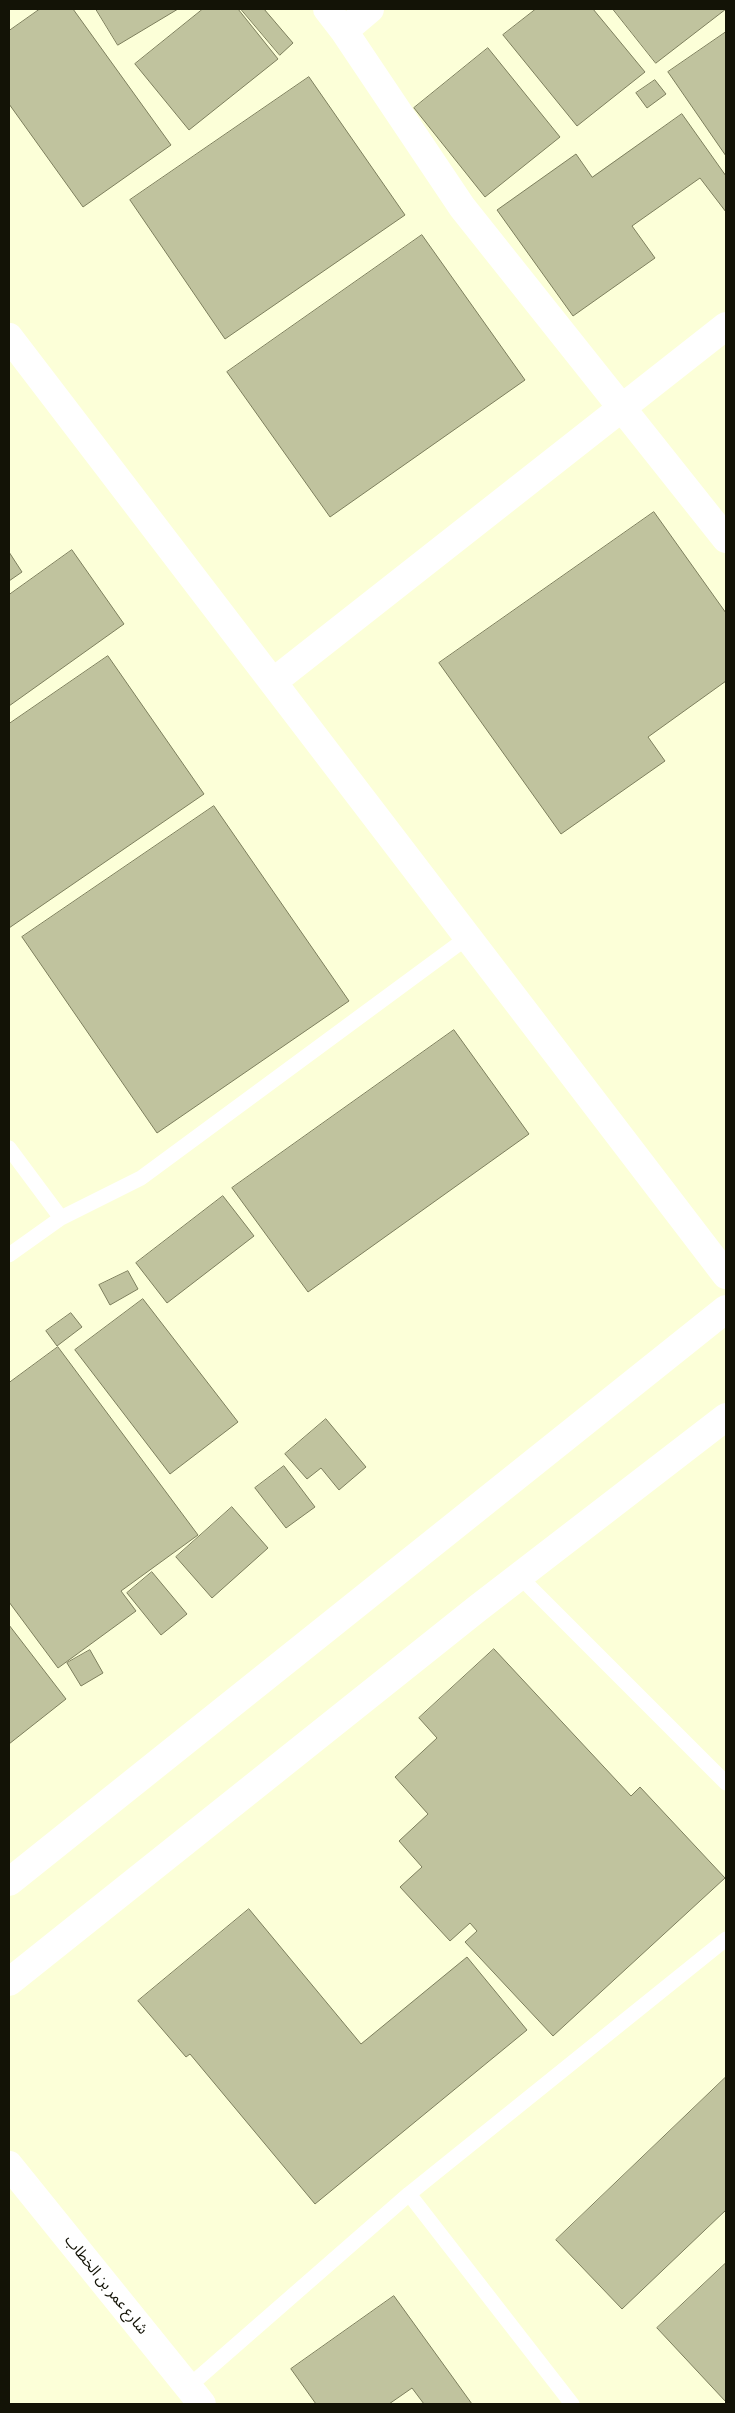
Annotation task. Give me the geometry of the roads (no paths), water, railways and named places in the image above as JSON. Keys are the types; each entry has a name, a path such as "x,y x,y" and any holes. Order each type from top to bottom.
{"street":[{"path":"327,9 344,31 462,207 726,539"},
{"path":"344,31 370,9"},
{"path":"273,682 726,326"},
{"path":"9,337 726,1275"},
{"path":"9,1882 726,1309"},
{"path":"9,1982 519,1576 726,1417"},
{"name":"شارع عمر بن الخطاب","path":"9,2166 195,2396"}],"lane":[{"path":"9,1255 61,1218 141,1178 468,937"},
{"path":"9,1148 61,1218"},
{"path":"519,1576 726,1783"},
{"path":"195,2396 409,2194 726,1939"},
{"path":"409,2194 572,2404"}]}
